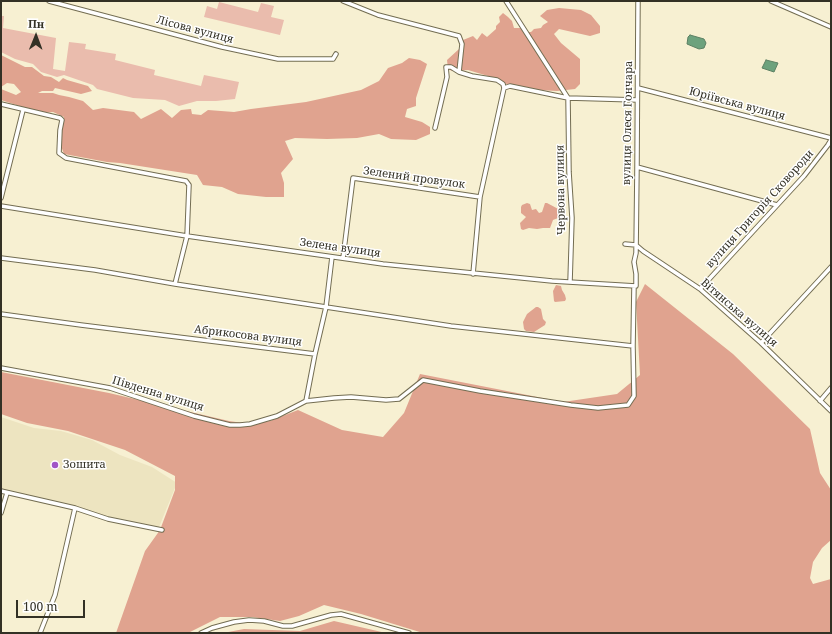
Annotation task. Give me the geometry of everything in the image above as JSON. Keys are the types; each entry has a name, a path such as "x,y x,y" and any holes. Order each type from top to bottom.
{"street":[{"name":"Лісова вулиця","path":"49,1 222,47 278,58 333,59 336,54"},
{"path":"343,1 378,15 459,36 462,44 459,72"},
{"path":"506,1 568,98"},
{"name":"вулиця Олеся Гончара","path":"636,245 638,1"},
{"path":"770,1 831,27"},
{"path":"435,128 447,77 446,67 451,67 459,72 472,76 497,80 503,84 504,88 480,197 473,274"},
{"path":"504,88 510,86 568,98 637,100"},
{"name":"Юріївська вулиця","path":"638,88 831,139"},
{"name":"Червона вулиця","path":"568,98 569,172 572,218 570,282"},
{"path":"1,104 60,118 62,120 59,153 66,158 186,181 189,185 187,236 175,284"},
{"path":"1,198 23,110"},
{"name":"вулиця Григорія Сковороди","path":"700,290 804,176 831,139"},
{"path":"637,167 777,205"},
{"name":"Зелений провулок","path":"343,258 353,178 480,197"},
{"name":"Зелена вулиця","path":"1,206 187,236 343,258 473,274 634,286"},
{"path":"315,354 306,401 351,397 386,400 399,399 423,380 480,391 598,408 628,405 634,396 634,286 636,286 637,283 634,262 636,245 625,244"},
{"name":"Вітянська вулиця","path":"636,245 700,290 761,343 831,411"},
{"path":"636,253 638,250 643,251"},
{"name":"Абрикосова вулиця","path":"1,314 315,354 326,307 332,256"},
{"path":"1,258 95,270 175,284 451,326 633,346"},
{"path":"761,343 831,267"},
{"name":"Південна вулиця","path":"1,368 110,388 194,416 230,425 250,424 277,416 306,401"},
{"path":"820,401 831,388"},
{"path":"1,491 75,508 108,519 162,530"},
{"path":"1,513 7,493"},
{"path":"40,633 55,595 75,508"},
{"path":"201,633 212,628 234,622 249,620 264,621 283,626 292,626 325,616 341,614 409,633"}],"shaded area":[{"path":"219,2 258,12 261,3 274,6 271,17 284,20 280,35 204,17 207,6 217,9"},
{"path":"559,8 581,10 591,15 600,26 600,33 590,36 559,29 554,34 561,43 580,59 580,84 575,89 557,91 538,90 502,83 498,79 468,70 452,71 448,69 447,60 459,49 463,40 473,36 477,40 482,33 487,37 496,29 496,26 500,22 499,17 503,13 512,21 514,28 524,28 528,32 531,32 534,29 541,28 548,22 540,16 547,10"},
{"path":"1,16 4,16 3,28 56,38 53,69 65,71 69,42 86,44 85,49 116,54 115,60 155,70 154,75 201,86 204,75 239,82 235,99 197,101 179,106 165,100 133,98 97,89 93,85 64,75 57,77 41,72 33,64 15,59 1,52"},
{"path":"690,35 704,39 706,43 704,48 699,49 687,44 688,37"},
{"path":"1,55 25,67 32,67 44,76 51,77 59,82 63,78 88,86 92,91 81,94 55,88 53,91 42,91 38,93 53,93 83,101 93,110 103,108 134,112 141,119 161,109 172,118 181,110 191,109 192,114 201,115 208,110 234,112 306,102 361,90 379,81 388,68 402,63 409,58 420,60 427,64 416,98 416,106 407,109 405,117 422,122 430,127 430,134 416,140 391,139 379,134 357,138 295,138 285,141 293,159 281,173 284,183 284,197 238,194 222,187 203,185 197,175 64,154 61,146 60,134 64,117 53,112 41,113 1,100 1,89 16,95 21,92 14,84 7,83 1,87"},
{"path":"766,60 778,63 774,72 762,68"},
{"path":"527,203 530,204 532,210 536,209 539,213 542,212 545,203 547,203 564,212 563,216 553,220 550,228 529,228 523,230 521,229 520,223 526,217 521,213 521,207"},
{"path":"645,284 733,354 810,429 820,473 831,490 831,540 822,548 813,562 810,578 813,584 831,579 831,633 423,633 361,614 324,605 299,616 280,621 252,617 220,617 188,633 116,633 145,551 160,530 175,490 175,476 125,450 68,431 27,423 1,414 1,372 109,393 229,421 250,424 270,421 298,410 342,430 383,437 404,413 420,374 563,402 617,394 640,375 636,302"},
{"path":"556,285 561,286 565,295 565,301 554,301 553,291"},
{"path":"536,307 541,309 543,319 546,322 545,325 534,332 526,331 524,329 523,322 527,314"},
{"path":"1,417 34,428 61,431 92,440 120,455 152,467 177,483 159,527 106,516 104,520 67,509 2,494 1,498"},
{"path":"334,621 386,633 223,633 244,629 300,631"}],"place":[{"name":"Зошита","path":"55,465"}]}
